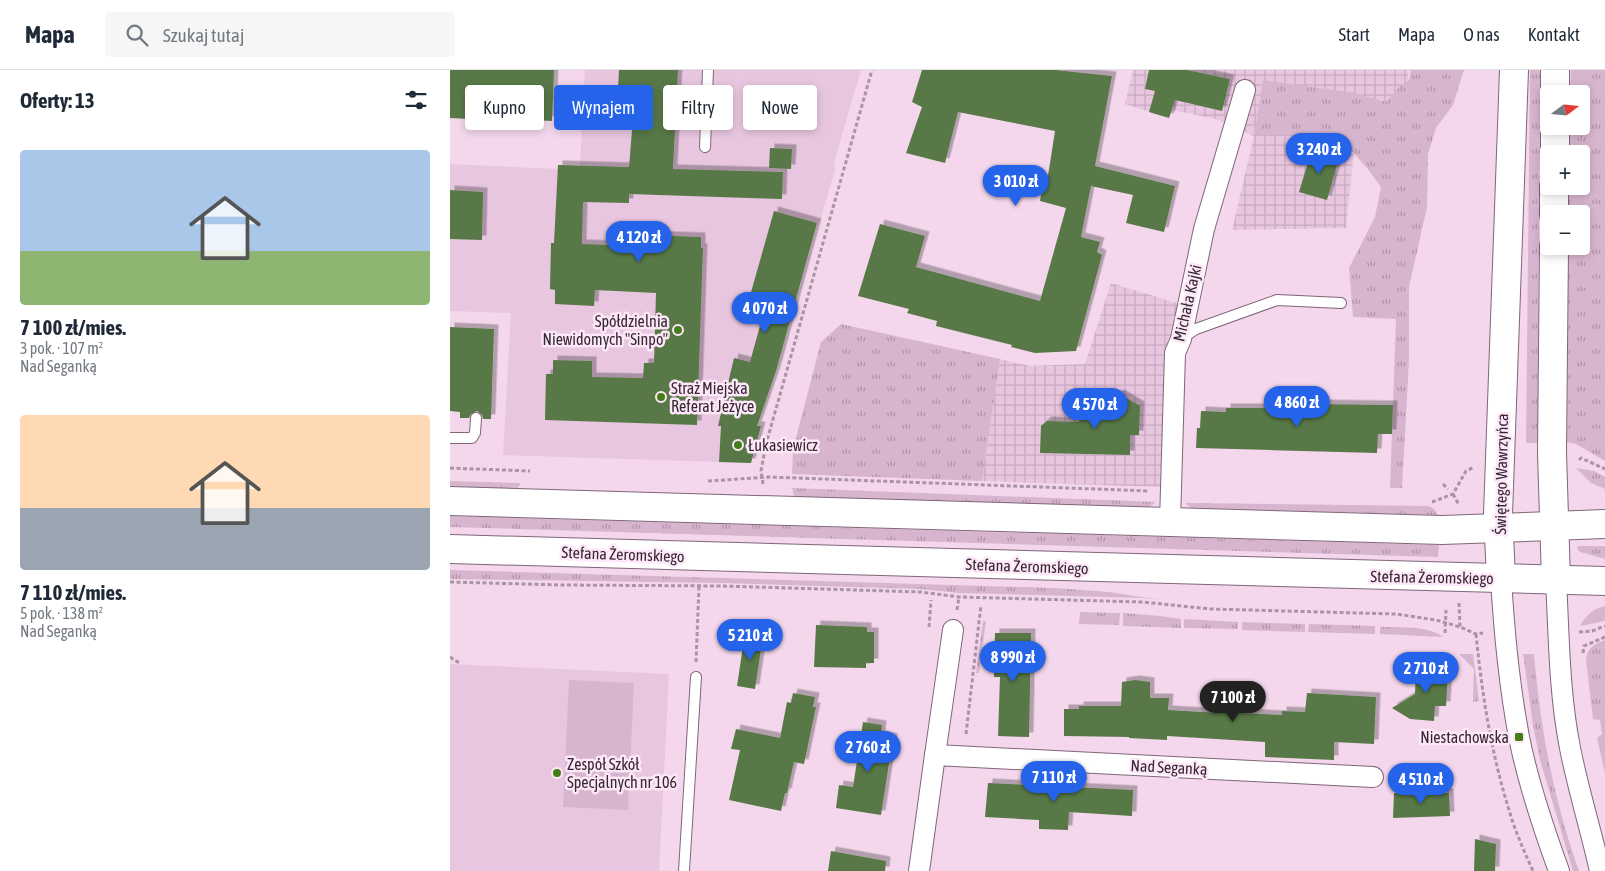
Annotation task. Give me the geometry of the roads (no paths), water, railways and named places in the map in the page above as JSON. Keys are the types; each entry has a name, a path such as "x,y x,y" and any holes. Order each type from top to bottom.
{"main road":[{"name":"Świętego Wawrzyńca","path":"1501,578 1499,528 1514,70"},
{"path":"1555,85 1556,70"},
{"path":"1554,255 1552,446 1556,580"},
{"path":"450,501 1442,530 1605,524"},
{"name":"Stefana Żeromskiego","path":"450,549 1605,581"}],"street":[{"name":"Michała Kajki","path":"1170,522 1175,353 1182,339 1204,229 1245,90"},
{"name":"Świętego Wawrzyńca","path":"1501,578 1512,697 1521,745 1538,811 1559,871"},
{"path":"1556,580 1559,662 1569,746 1600,871"},
{"path":"919,871 953,630"},
{"name":"Nad Seganką","path":"935,755 1373,777"}],"lane":[{"path":"705,147 708,70"},
{"path":"1182,339 1196,329 1278,300 1341,303"},
{"path":"450,438 472,438 476,433 476,418"},
{"path":"684,871 696,677"}],"place":[{"name":"Spółdzielnia Niewidomych \"Sinpo\"","path":"678,330"},
{"name":"Straż Miejska Referat Jeżyce","path":"661,397"},
{"name":"Łukasiewicz","path":"738,445"},
{"name":"Niestachowska","path":"1519,737"},
{"name":"Zespół Szkół Specjalnych nr 106","path":"557,773"}]}
